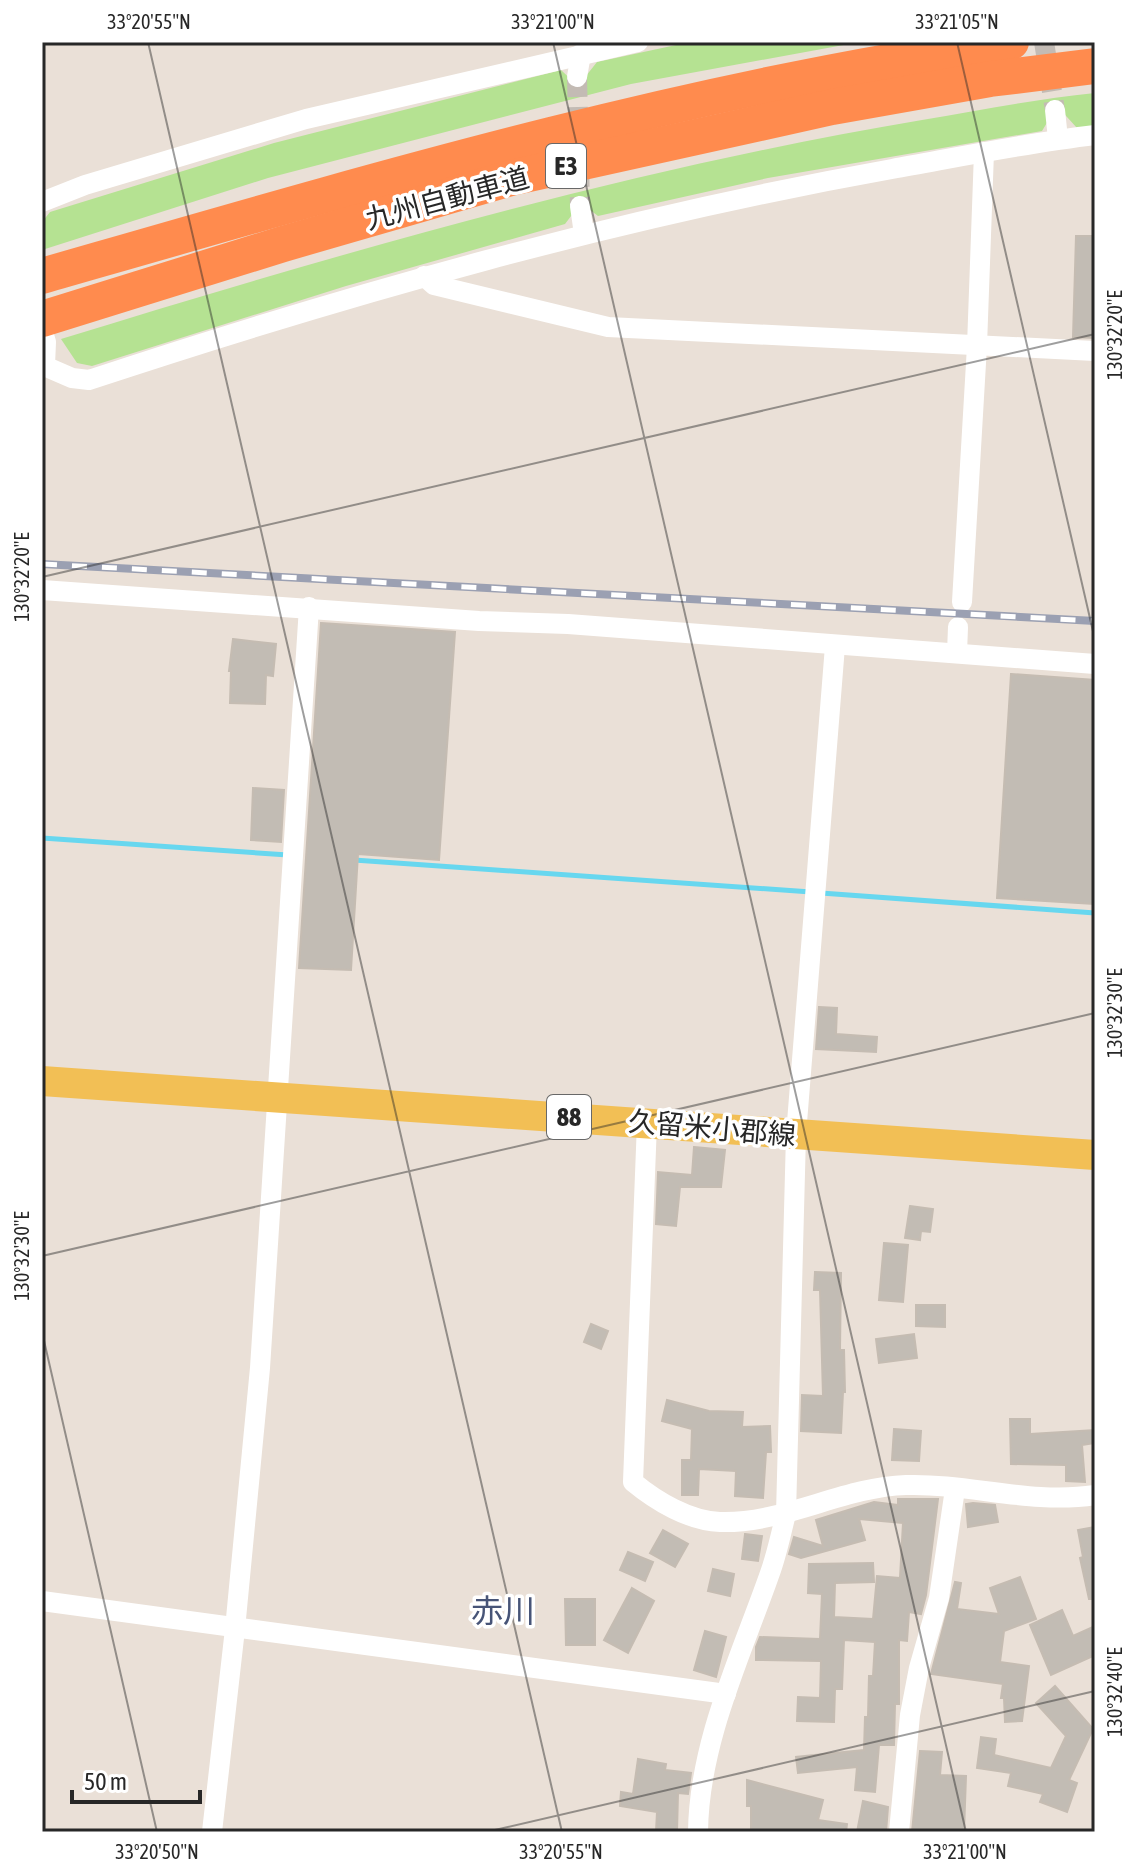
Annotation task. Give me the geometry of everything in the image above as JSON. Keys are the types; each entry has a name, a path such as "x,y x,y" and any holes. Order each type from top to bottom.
{"highway":[{"name":"九州自動車道","path":"42,276 502,146 638,113 825,73 1011,42"},
{"name":"九州自動車道","path":"45,321 283,244 511,178 832,107 990,79 1095,66"}],"main road":[{"name":"久留米小郡線","path":"42,1081 1095,1155"}],"street":[{"path":"42,202 98,181 306,119 592,49 638,42"},
{"path":"577,77 592,49"},
{"path":"1055,110 1058,139"},
{"path":"45,321 44,365 72,378 89,380 267,321 584,234 777,190 1095,135"},
{"path":"962,602 977,346 984,152"},
{"path":"580,206 584,234"},
{"path":"424,276 434,285 608,327 1095,351"},
{"path":"42,590 1095,664"},
{"path":"212,1832 260,1368 309,607"},
{"path":"957,653 958,627"},
{"path":"698,1832 702,1787 726,1694 771,1569 786,1514 796,1135 835,646"},
{"path":"647,1123 633,1482 681,1512 722,1523 786,1514 871,1488 906,1485 1047,1498 1095,1495"},
{"path":"899,1832 910,1715 919,1668 939,1598 955,1489"},
{"path":"42,1601 726,1694"}],"green space":[{"path":"690,42 860,42 631,84 268,178 42,250 42,222 50,212 274,143 561,70 578,86 597,62"},
{"path":"1095,93 1095,126 1077,128 1057,106 1042,131 768,178 598,216 581,203 565,224 346,286 92,366 77,363 61,339 381,244 596,188 813,140 1008,105"}],"building":[{"path":"1076,236 1095,236 1095,338 1073,337"},
{"path":"321,623 455,632 439,860 358,854 351,970 299,968"},
{"path":"233,639 276,644 273,676 266,675 265,704 230,703 229,671"},
{"path":"1011,674 1095,680 1094,904 997,898"},
{"path":"253,788 284,790 281,842 251,840"},
{"path":"819,1007 837,1008 836,1034 877,1037 876,1052 816,1049"},
{"path":"694,1147 725,1150 721,1187 680,1187 676,1226 656,1224 658,1172 692,1175"},
{"path":"910,1206 933,1209 930,1232 921,1231 920,1240 905,1238"},
{"path":"884,1243 908,1245 903,1302 879,1300"},
{"path":"815,1272 841,1273 840,1350 844,1350 845,1392 841,1433 801,1431 802,1395 823,1396 820,1290 814,1290"},
{"path":"916,1305 945,1305 945,1327 916,1326"},
{"path":"591,1324 608,1331 601,1349 584,1342"},
{"path":"914,1334 917,1358 879,1363 876,1339"},
{"path":"667,1400 709,1411 743,1412 742,1427 770,1426 771,1452 766,1452 763,1498 735,1496 736,1471 699,1469 698,1495 682,1495 682,1460 691,1460 692,1429 662,1421"},
{"path":"1010,1419 1030,1419 1030,1434 1095,1430 1095,1443 1082,1445 1085,1482 1066,1481 1066,1465 1011,1464"},
{"path":"894,1429 921,1431 919,1461 892,1460"},
{"path":"898,1499 938,1499 926,1595 921,1614 909,1612 907,1641 899,1640 899,1704 895,1704 894,1745 879,1745 875,1792 855,1790 857,1767 798,1773 796,1757 864,1750 869,1676 873,1676 875,1642 844,1640 842,1689 835,1689 834,1722 797,1721 798,1697 820,1698 821,1661 756,1660 756,1647 760,1637 820,1639 822,1594 808,1593 809,1564 873,1563 874,1582 835,1583 834,1617 873,1619 877,1576 900,1578 903,1523 859,1519 865,1540 801,1558 789,1554 794,1537 823,1546 816,1520 874,1502 898,1505"},
{"path":"966,1504 995,1505 998,1522 968,1527"},
{"path":"1095,1527 1095,1599 1089,1599 1080,1558 1083,1557 1078,1530"},
{"path":"663,1530 688,1544 675,1567 650,1553"},
{"path":"745,1534 762,1536 758,1561 742,1559"},
{"path":"628,1552 653,1562 645,1581 620,1570"},
{"path":"713,1569 734,1574 730,1596 708,1591"},
{"path":"1020,1577 1036,1619 1004,1631 1000,1662 1029,1666 1022,1721 1005,1722 1004,1698 1001,1698 1003,1684 931,1674 955,1582 961,1583 957,1609 999,1614 990,1588"},
{"path":"632,1588 654,1601 628,1653 604,1640"},
{"path":"565,1599 595,1599 595,1645 566,1645"},
{"path":"1062,1610 1073,1636 1095,1626 1095,1655 1051,1675 1030,1625"},
{"path":"705,1631 726,1637 716,1677 694,1670"},
{"path":"1055,1686 1093,1729 1069,1780 1077,1783 1067,1812 1040,1802 1043,1794 1008,1786 1011,1773 977,1768 981,1737 996,1739 994,1755 1051,1768 1066,1736 1036,1703"},
{"path":"920,1751 942,1752 940,1775 966,1776 964,1832 912,1832"},
{"path":"638,1759 666,1764 665,1770 691,1773 688,1794 678,1793 677,1832 656,1832 657,1812 620,1806 621,1792 633,1794"},
{"path":"747,1780 823,1800 818,1820 847,1824 846,1832 751,1832"},
{"path":"863,1801 888,1807 886,1832 857,1832"}],"waterway":[{"path":"42,838 288,855"},
{"path":"354,860 811,892"},
{"path":"821,893 1095,913"}],"tunnel":[{"path":"1044,42 1055,110"},
{"path":"577,77 580,206"}],"railway":[{"path":"42,564 1095,621"}],"district":[{"name":"赤川","path":"503,1611"}]}
